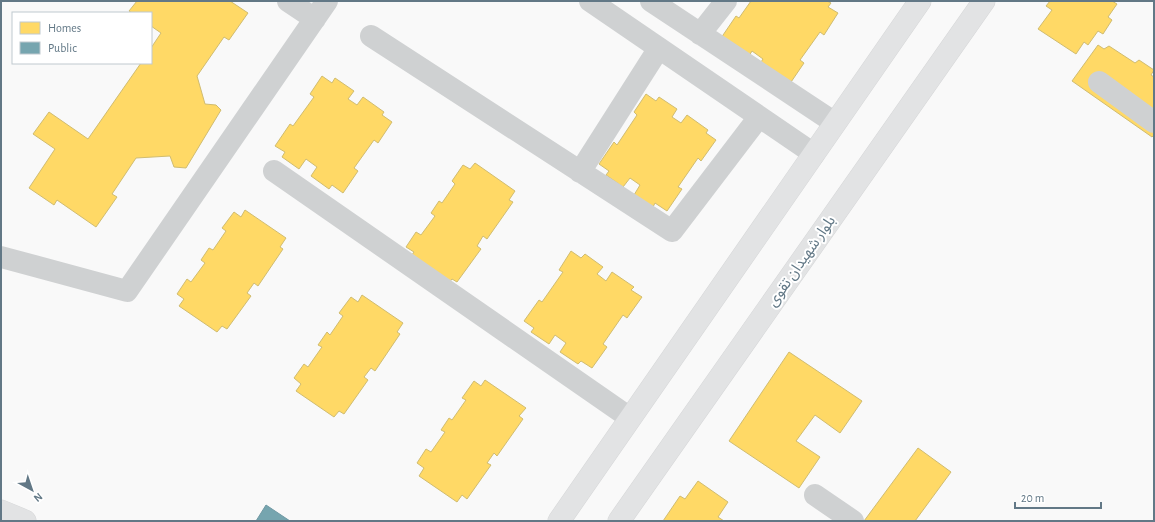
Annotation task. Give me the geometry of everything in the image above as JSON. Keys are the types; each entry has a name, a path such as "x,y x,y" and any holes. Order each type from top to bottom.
{"main road":[{"path":"558,521 920,1"},
{"name":"بلوار شهیدان تقوی","path":"618,521 984,1"},
{"path":"1,511 25,521"}],"street":[{"path":"288,1 315,19"},
{"path":"1,258 127,291 327,1"},
{"path":"590,1 814,154"},
{"path":"651,1 835,123"},
{"path":"700,34 726,1"},
{"path":"371,36 672,232 758,117"},
{"path":"580,172 659,48"},
{"path":"1098,82 1154,122"},
{"path":"274,171 630,418"},
{"path":"815,494 853,521"}],"building: Homes":[{"path":"137,1 230,1 248,13 229,40 224,37 197,76 205,104 216,105 221,110 186,168 174,167 170,156 136,158 112,194 117,197 96,227 57,200 54,205 29,188 55,149 33,134 49,112 88,139 140,64 152,64 152,46 161,33 152,27 152,12 129,11"},
{"path":"751,1 827,1 831,3 828,7 838,13 824,35 820,32 800,60 804,63 789,85 757,68 763,59 752,51 746,61 721,38 736,16 739,18"},
{"path":"1050,1 1112,1 1117,4 1108,17 1112,20 1103,34 1098,31 1088,45 1084,42 1076,54 1038,29 1052,10 1046,6"},
{"path":"1098,45 1104,49 1109,46 1135,63 1139,60 1154,70 1151,75 1154,77 1154,135 1152,137 1072,81"},
{"path":"322,76 332,83 335,78 354,91 348,99 357,105 363,97 384,112 382,115 392,122 378,143 374,140 354,168 358,171 343,193 332,185 329,189 311,176 317,167 306,159 299,169 282,157 285,152 275,146 290,124 293,126 314,97 310,94"},
{"path":"646,94 656,101 659,97 677,109 672,117 681,123 687,115 708,130 706,133 716,140 701,161 698,158 678,187 682,189 667,211 655,203 653,207 634,195 640,185 630,178 623,187 606,175 609,171 599,164 614,142 617,145 637,115 634,112"},
{"path":"475,163 515,191 509,200 513,202 487,239 483,236 477,246 481,249 457,282 452,279 447,285 409,259 414,252 406,247 416,232 421,235 435,216 431,213 439,201 442,203 455,184 452,181 463,165 470,169"},
{"path":"245,210 286,238 280,247 283,249 258,286 254,283 247,293 251,296 227,329 222,326 217,332 179,306 184,299 177,294 187,279 191,282 205,263 201,260 209,248 213,250 226,231 222,228 234,212 241,217"},
{"path":"571,251 581,258 585,254 603,267 597,274 606,281 612,272 634,287 631,290 642,297 627,318 623,315 603,344 607,347 592,368 581,361 578,364 560,352 566,343 555,335 549,344 531,332 534,328 524,321 539,300 542,302 563,272 559,270"},
{"path":"362,295 403,323 397,332 400,334 375,371 371,368 364,377 368,380 344,414 339,411 334,417 296,391 301,384 294,378 304,364 308,367 322,347 318,345 327,332 330,335 343,316 339,313 351,297 358,302"},
{"path":"789,352 862,401 840,433 815,415 796,441 820,457 799,488 729,441"},
{"path":"485,380 526,408 519,416 523,419 497,456 494,453 487,463 491,465 467,499 462,495 457,502 419,476 424,468 417,463 426,449 431,452 445,432 441,430 449,418 452,420 466,400 462,398 474,381 481,386"},
{"path":"918,448 951,472 915,521 864,521"},
{"path":"698,481 728,502 718,517 724,521 663,521 680,496 685,499"}],"building: Public":[{"path":"266,505 290,521 256,521"}]}
